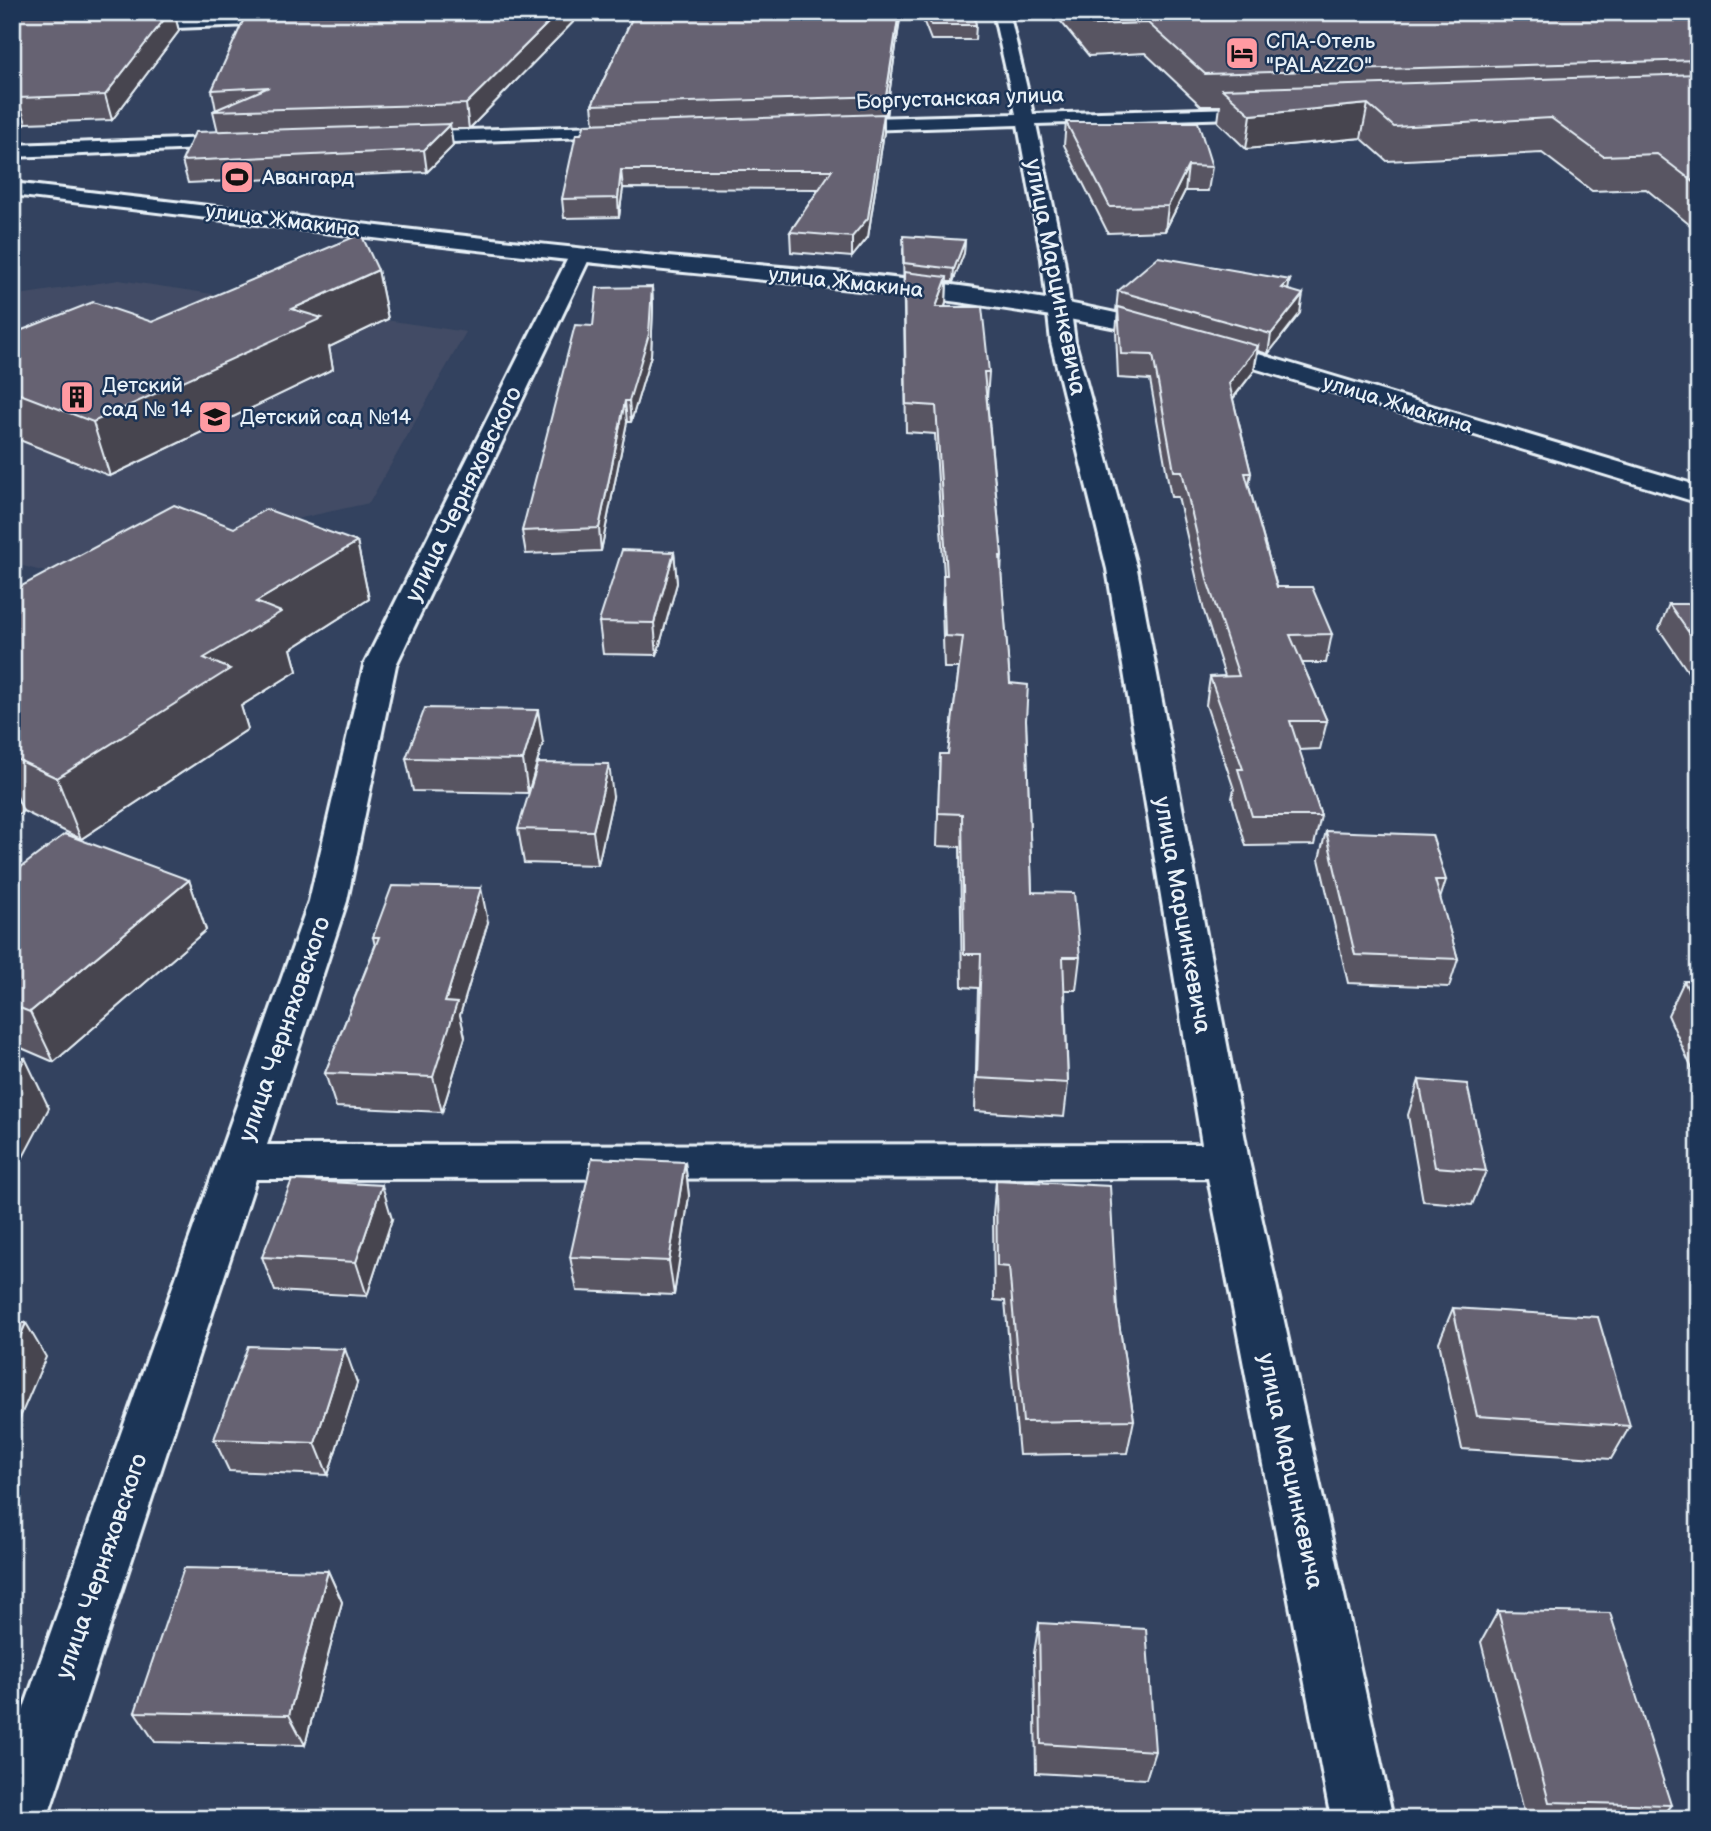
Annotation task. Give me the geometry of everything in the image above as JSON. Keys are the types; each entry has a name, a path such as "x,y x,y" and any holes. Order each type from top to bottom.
{"street":[{"name":"улица Марцинкевича","path":"1001,12 1026,119 1060,308 1063,342 1122,569 1227,1161 1362,1819"},
{"path":"109,25 314,19"},
{"name":"Боргустанская улица","path":"816,125 1289,111"},
{"path":"383,139 649,131"},
{"path":"12,151 260,142"},
{"name":"улица Жмакина","path":"12,188 580,255 947,292 1060,308 1136,325 1699,495"},
{"name":"улица Черняховского","path":"16,1819 328,901 380,666 580,255"},
{"path":"239,1162 1227,1161"}],"shaded area":[{"name":"Детский сад №14","path":"119,280 466,332 369,503 49,573 12,563 12,296"}],"building":[{"path":"170,12 105,95 12,100 12,13"},
{"path":"247,12 559,12 466,104 213,111 269,87 212,90"},
{"path":"635,12 899,12 886,96 592,105"},
{"path":"926,12 973,12 976,25 931,25"},
{"path":"1081,12 1168,12 1172,17 1349,14 1348,12 1673,12 1699,27 1699,60 1205,74 1148,23 1092,25"},
{"path":"1699,74 1699,186 1657,154 1603,156 1551,118 1394,127 1368,104 1251,115 1222,89"},
{"path":"884,114 868,218 852,237 790,232 832,170 621,170 618,198 562,199 576,134 581,134 585,124"},
{"path":"1066,122 1198,122 1212,167 1188,166 1168,206 1110,207"},
{"path":"450,124 424,150 182,161 195,132"},
{"path":"361,234 378,270 292,309 322,318 93,422 12,391 12,334 93,302 152,322"},
{"path":"903,236 965,240 954,269 904,263"},
{"path":"1158,257 1290,280 1282,288 1303,294 1271,334 1118,291"},
{"path":"904,272 947,277 936,307 982,307 989,372 984,372 1002,556 1010,683 1028,685 1026,720 1032,892 1074,893 1080,957 1063,957 1068,1083 977,1078 981,954 964,954 962,814 938,813 940,754 948,754 963,637 945,636 943,575 947,575 936,406 906,404"},
{"path":"652,287 649,334 629,401 625,401 599,528 522,531 575,325 593,326 597,288"},
{"path":"1118,307 1258,346 1229,383 1251,473 1245,473 1277,587 1312,587 1332,634 1290,635 1327,721 1290,721 1321,816 1252,816 1238,769 1243,769 1210,677 1239,676 1208,583 1182,471 1174,471 1153,355 1121,354"},
{"path":"174,505 234,528 266,509 357,542 256,602 281,612 204,658 230,669 57,778 12,757 12,591"},
{"path":"622,550 674,552 654,623 599,622"},
{"path":"1669,604 1699,604 1699,647"},
{"path":"425,708 538,710 523,760 406,758"},
{"path":"538,763 609,764 593,831 518,829"},
{"path":"1326,831 1432,835 1446,880 1435,880 1458,959 1355,955"},
{"path":"65,834 189,880 30,1012 12,1005 12,874"},
{"path":"392,886 481,888 445,1002 457,1003 433,1077 325,1073 379,937 373,937"},
{"path":"1684,981 1699,981 1699,1014"},
{"path":"12,1058 25,1058 12,1082"},
{"path":"1419,1080 1467,1084 1486,1171 1435,1167"},
{"path":"592,1158 685,1162 669,1261 570,1257"},
{"path":"292,1180 382,1185 356,1262 262,1257"},
{"path":"996,1180 1110,1186 1117,1310 1134,1420 1023,1422 1009,1267 997,1266"},
{"path":"1453,1308 1598,1317 1630,1426 1477,1416"},
{"path":"12,1323 26,1323 12,1355"},
{"path":"248,1346 345,1349 315,1443 214,1439"},
{"path":"184,1568 328,1571 289,1715 135,1712"},
{"path":"1498,1611 1610,1613 1671,1805 1549,1802"},
{"path":"1039,1623 1146,1629 1155,1751 1041,1744"}],"place":[{"name":"СПА-Отель \"PALAZZO\"","path":"1242,53"},
{"name":"Авангард","path":"237,177"},
{"name":"Детский сад № 14","path":"77,397"},
{"name":"Детский сад №14","path":"215,417"}]}
